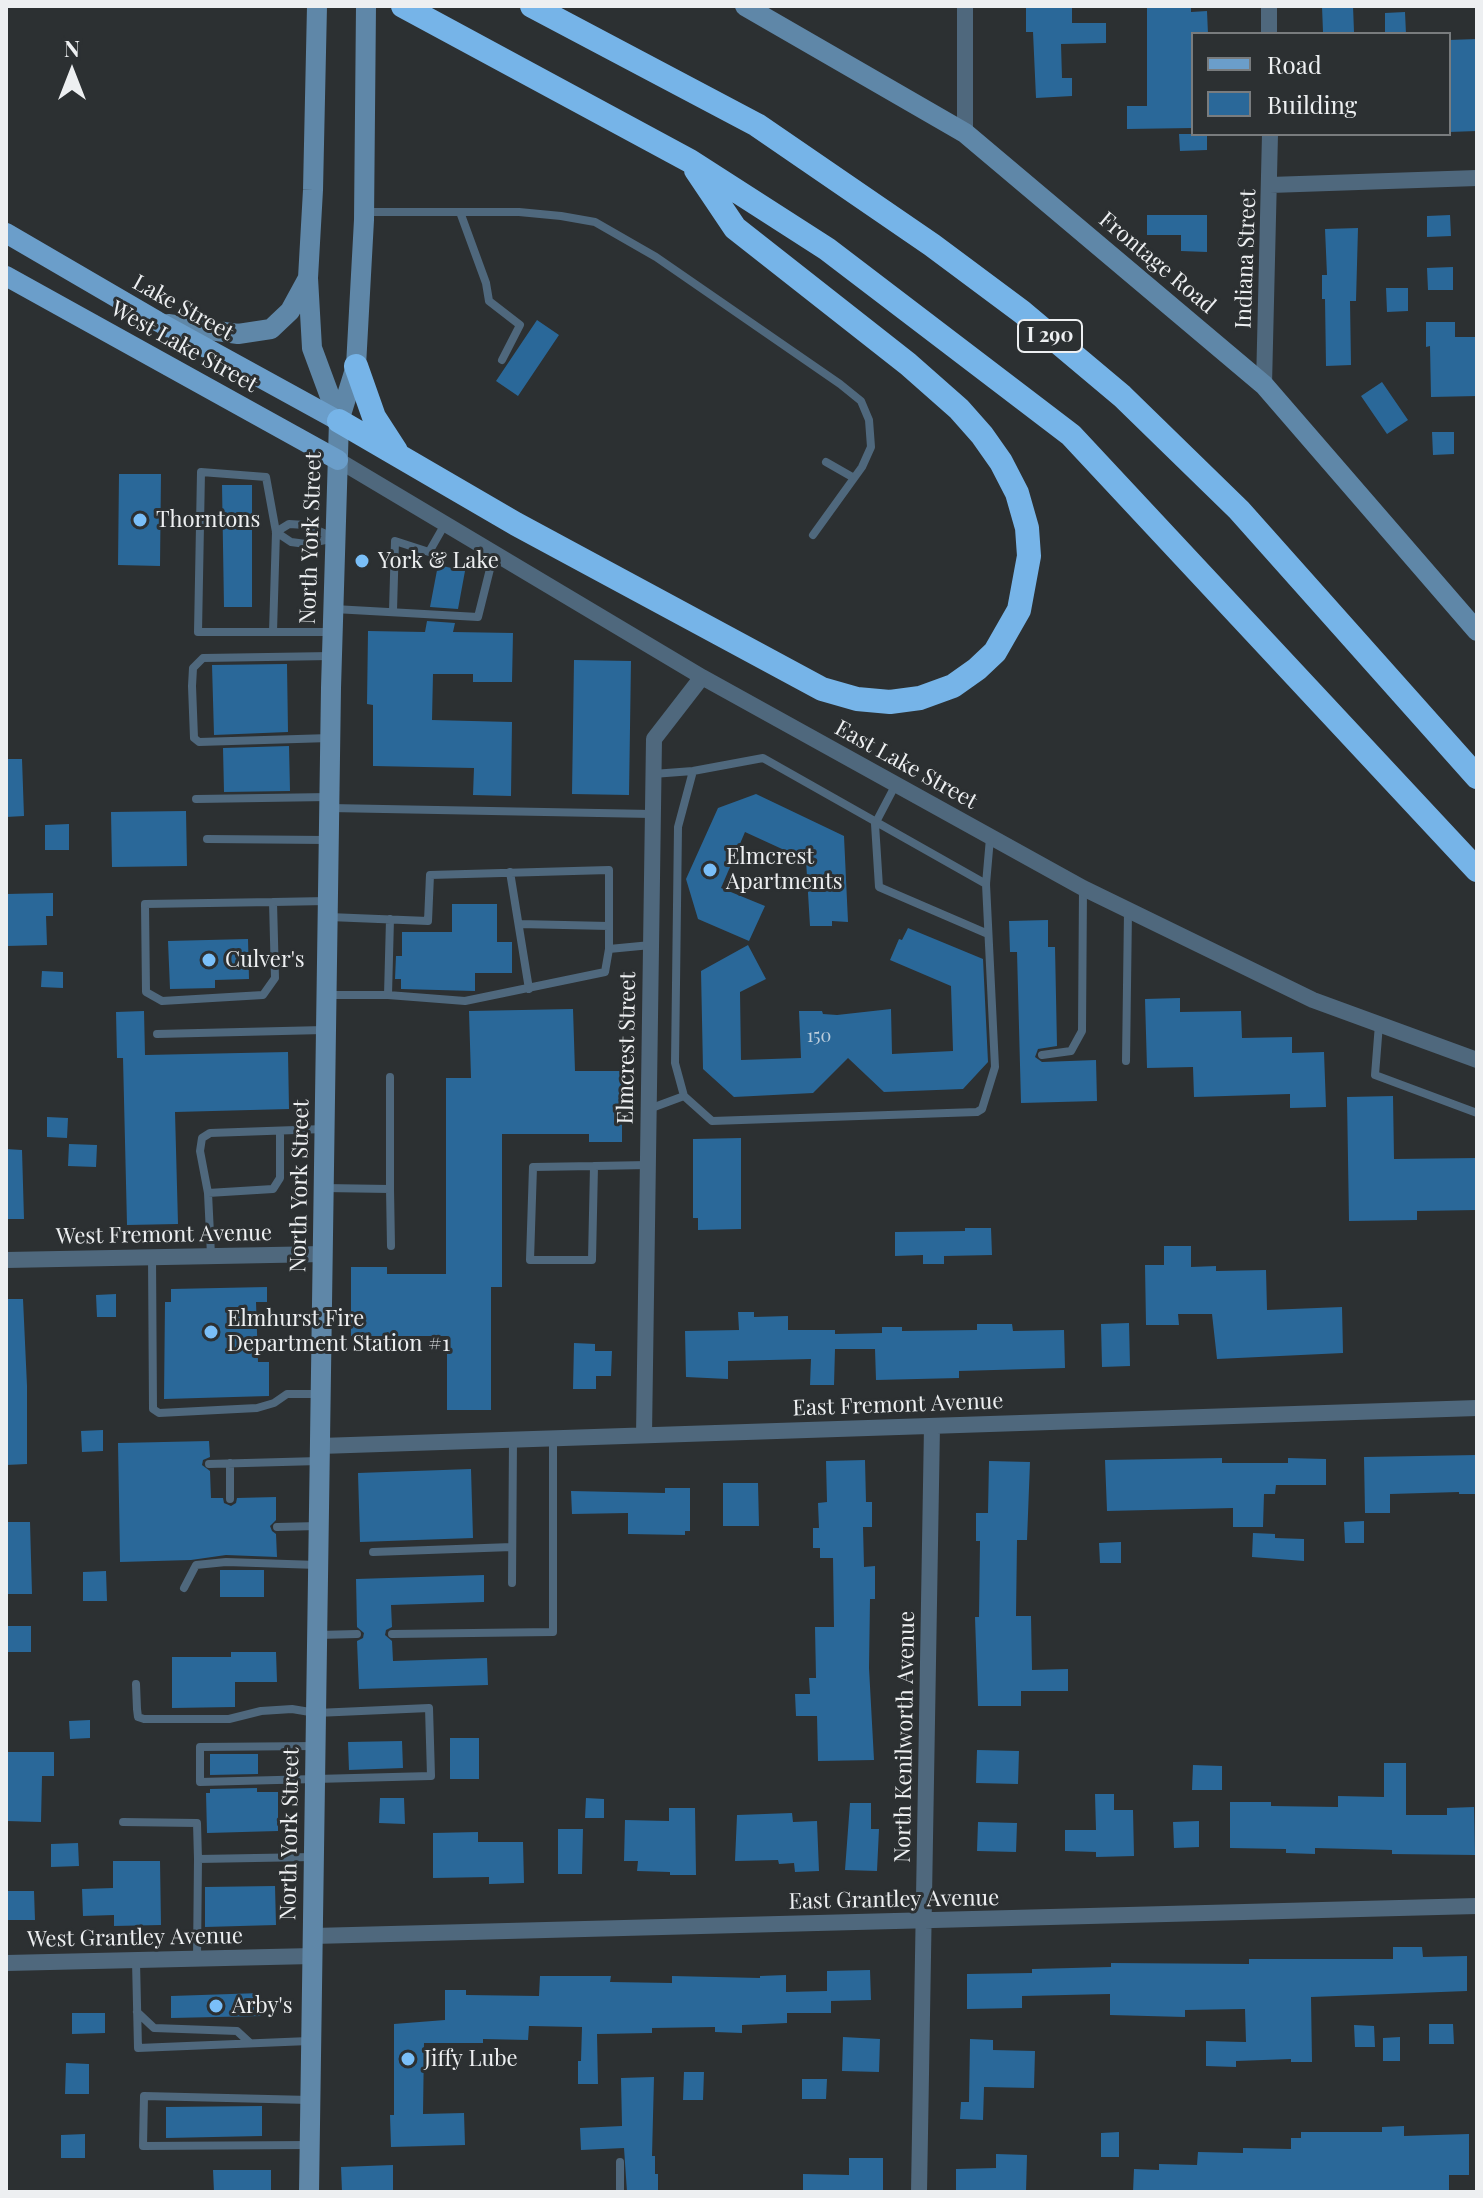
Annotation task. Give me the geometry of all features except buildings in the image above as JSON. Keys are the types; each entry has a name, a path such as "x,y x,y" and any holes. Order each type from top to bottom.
{"highway":[{"name":"I 290","path":"532,6 757,125 932,245 1022,312 1122,396 1239,510 1477,777"},
{"path":"409,9 690,161 827,249 1071,435 1477,870"},
{"path":"339,421 516,524 822,689 857,699 890,702 920,698 953,686 977,669 995,652 1019,610 1029,556 1027,528 1017,493 1001,462 959,409 908,364 735,228 690,161"},
{"path":"356,366 374,417 400,456"}],"main road":[{"name":"North York Street","path":"317,6 308,278 312,348 339,421"},
{"name":"North York Street","path":"309,2192 333,609 339,421 356,366 364,212 366,6"},
{"name":"Frontage Road","path":"745,6 965,133 1264,385 1477,631"},
{"name":"Lake Street","path":"6,233 339,421"},
{"name":"West Lake Street","path":"6,276 338,460"},
{"path":"157,321 179,327 238,334 271,329 290,311 308,278"}],"street":[{"path":"965,6 965,133"},
{"path":"1269,6 1269,32"},
{"name":"Indiana Street","path":"1264,385 1270,136"},
{"path":"1270,185 1477,178"},
{"name":"East Lake Street","path":"338,460 702,677 1083,888 1313,1000 1477,1060"},
{"name":"Elmcrest Street","path":"644,1435 654,739 702,677"},
{"name":"West Fremont Avenue","path":"6,1260 324,1254"},
{"name":"East Fremont Avenue","path":"320,1453 553,1438 1477,1408"},
{"name":"North Kenilworth Avenue","path":"919,2192 932,1426"},
{"name":"East Grantley Avenue","path":"313,1946 923,1921 1477,1906"},
{"name":"West Grantley Avenue","path":"6,1963 197,1958 313,1946"}],"lane":[{"path":"364,212 519,212 595,222 656,257 861,401 869,420 871,447 854,478 813,535"},
{"path":"460,212 486,283 489,301 520,325 502,360"},
{"path":"826,462 854,478"},
{"path":"273,632 276,532 266,477 201,472 198,632 273,632 333,632"},
{"path":"393,611 395,541 429,552 445,523"},
{"path":"276,532 289,524 305,525 336,538"},
{"path":"276,532 291,542 306,544 336,538"},
{"path":"333,609 478,617 494,553"},
{"path":"330,738 199,742 194,738 192,686 193,668 203,658 332,656"},
{"path":"653,774 693,771 763,758 986,884"},
{"path":"693,771 678,827 675,1063 684,1096 712,1121 977,1112 982,1109 995,1067 986,884 990,837"},
{"path":"896,784 875,824 879,887 988,934"},
{"path":"196,799 653,814"},
{"path":"207,839 329,840"},
{"path":"273,902 275,978 263,995 162,1001 146,992 145,904 273,902 390,919 428,921 430,875 609,870 609,949 605,972 465,1001 388,995 327,995"},
{"path":"510,872 529,989"},
{"path":"1042,1055 1071,1051 1082,1031 1083,888"},
{"path":"1126,1061 1128,911"},
{"path":"388,995 390,919"},
{"path":"519,924 609,926"},
{"path":"609,949 651,945"},
{"path":"1379,1023 1375,1075 1477,1113"},
{"path":"157,1034 326,1030"},
{"path":"390,1077 391,1246"},
{"path":"649,1109 684,1096"},
{"path":"211,1255 208,1193 200,1151 202,1138 210,1133 325,1129"},
{"path":"208,1193 273,1189 280,1178 280,1131"},
{"path":"594,1166 592,1260 530,1260 533,1167 648,1165"},
{"path":"324,1188 390,1189"},
{"path":"152,1256 153,1409 159,1413 257,1408 274,1403 287,1394 321,1394"},
{"path":"392,1634 553,1632 553,1438"},
{"path":"512,1583 513,1440"},
{"path":"209,1464 320,1453"},
{"path":"230,1463 230,1499"},
{"path":"277,1527 319,1526"},
{"path":"373,1552 512,1547"},
{"path":"184,1588 196,1565 226,1562 318,1565"},
{"path":"317,1635 357,1634"},
{"path":"136,1684 138,1717 144,1719 229,1719 261,1711 292,1709 316,1713 429,1708 431,1776 200,1782 200,1747 316,1746"},
{"path":"123,1822 197,1823 197,1958"},
{"path":"198,1859 314,1857"},
{"path":"136,1960 138,2048 312,2041"},
{"path":"137,2012 154,2028 237,2031 250,2043"},
{"path":"310,2145 143,2146 144,2096 311,2100"},
{"path":"620,2162 620,2192"}],"place":[{"name":"Thorntons","path":"140,520"},
{"name":"York & Lake","path":"362,561"},
{"name":"Elmcrest Apartments","path":"710,870"},
{"name":"Culver's","path":"209,960"},
{"name":"Elmhurst Fire Department Station #1","path":"211,1332"},
{"name":"Arby's","path":"216,2006"},
{"name":"Jiffy Lube","path":"408,2059"}]}
